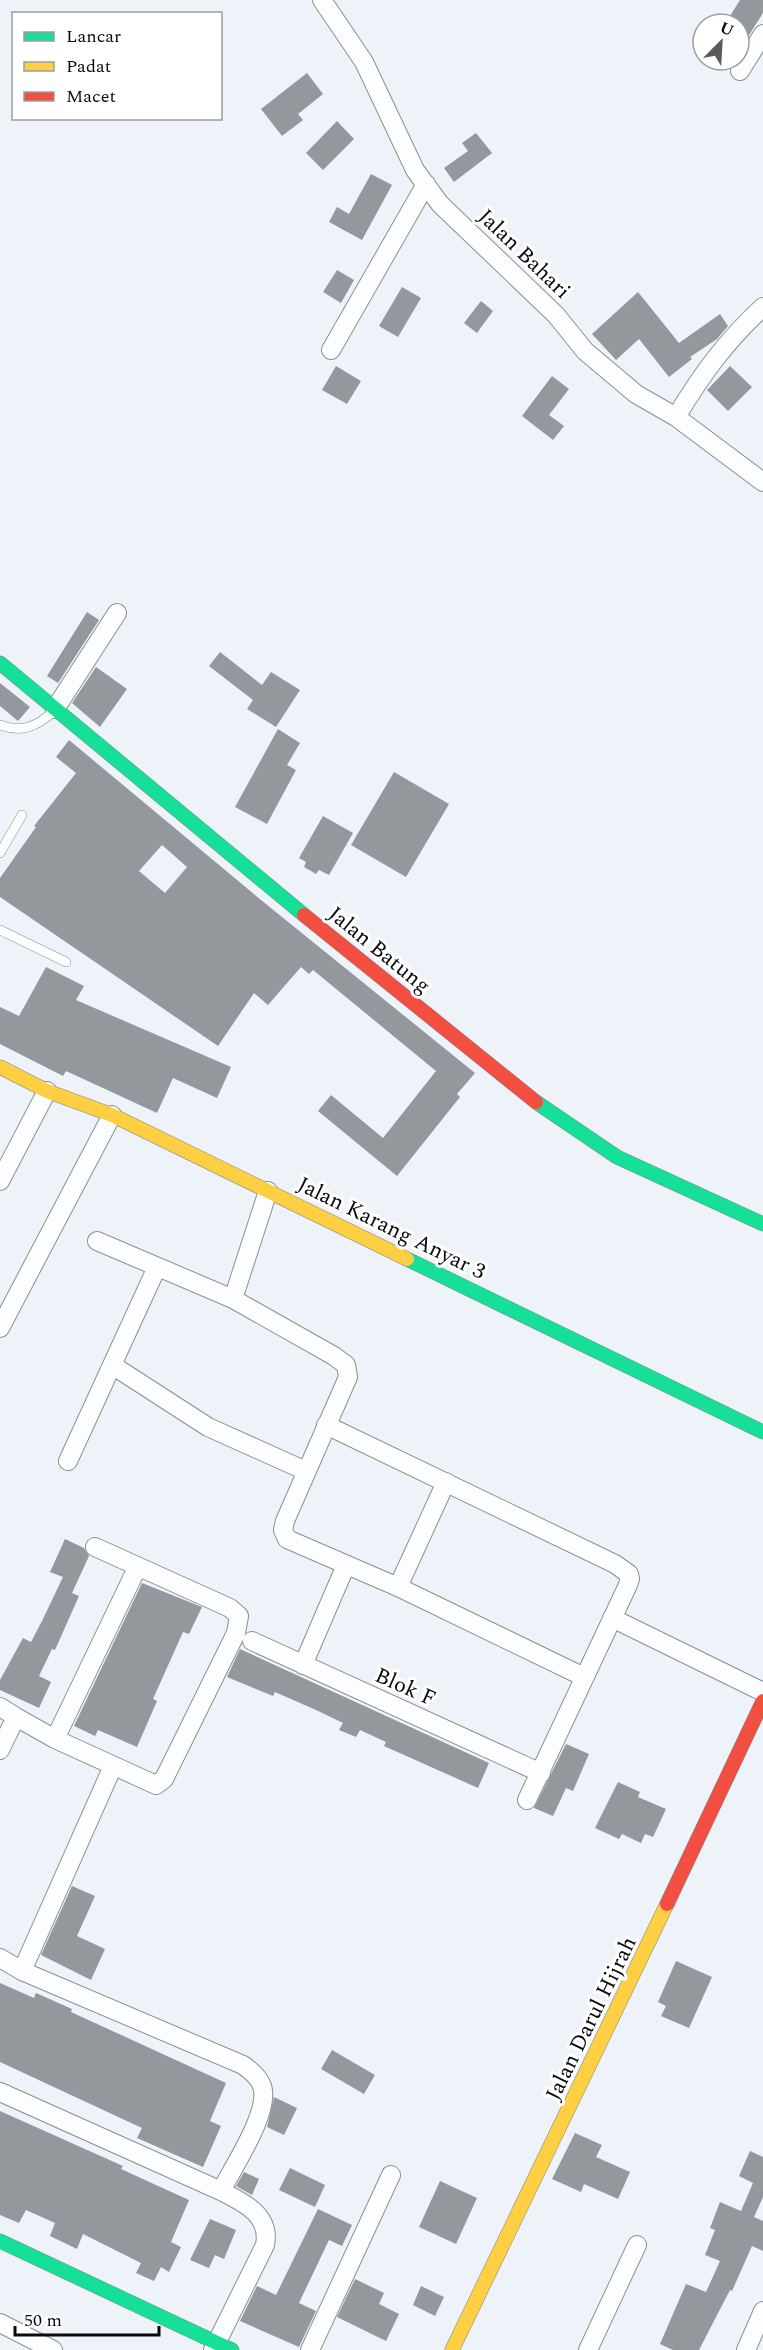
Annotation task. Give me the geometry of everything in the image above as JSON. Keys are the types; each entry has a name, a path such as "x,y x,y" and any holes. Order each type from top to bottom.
{"street":[{"name":"Jalan Bahari","path":"322,0 364,63 405,150 440,204 556,315 585,351 636,394 676,417 763,482"},
{"path":"751,53 763,34"},
{"path":"331,350 426,184"},
{"path":"676,417 705,369 736,332 763,307"},
{"path":"56,709 117,613"},
{"name":"Jalan Batung","path":"0,663 549,1113 617,1157 763,1224"},
{"name":"Jalan Karang Anyar 3","path":"0,1067 47,1091 112,1115 763,1432"},
{"path":"0,1181 47,1091"},
{"path":"0,1328 112,1115"},
{"path":"232,1299 268,1191"},
{"path":"97,1241 232,1299 346,1365 348,1377 285,1521 284,1533 294,1543 398,1587 584,1677"},
{"path":"68,1461 157,1267"},
{"path":"112,1365 208,1427 306,1471"},
{"path":"326,1425 625,1570 630,1579 527,1800"},
{"path":"398,1587 446,1482"},
{"path":"0,1707 55,1739 156,1785 161,1783 236,1633 239,1616 230,1608 137,1568 95,1547"},
{"path":"303,1665 346,1565"},
{"path":"55,1739 137,1568"},
{"path":"612,1618 763,1692"},
{"name":"Blok F","path":"252,1641 540,1773"},
{"name":"Jalan Darul Hijrah","path":"452,2350 608,2031 763,1701"},
{"path":"0,1750 16,1717"},
{"path":"22,1971 113,1766"},
{"path":"0,1958 22,1971 243,2065 254,2074 263,2088 263,2108 221,2191"},
{"path":"0,2092 250,2205 257,2212 267,2236 262,2255 221,2348 0,2241"},
{"path":"310,2350 391,2175"},
{"path":"588,2350 637,2245"},
{"path":"746,2350 763,2311"},
{"path":"0,2323 53,2350"}],"lane":[{"path":"0,725 16,731 42,722 56,709"},
{"path":"0,852 22,815"},
{"path":"0,930 66,962"}],"building":[{"path":"740,0 763,0 763,13 751,32 751,12 732,12"},
{"path":"307,73 323,94 298,114 303,120 282,136 261,109"},
{"path":"337,121 354,139 323,170 306,153"},
{"path":"476,133 492,153 454,182 444,168 468,151 462,143"},
{"path":"371,174 392,185 362,240 329,222 337,207 349,214"},
{"path":"337,270 354,280 341,303 323,292"},
{"path":"402,287 421,298 398,337 379,326"},
{"path":"638,292 679,343 720,314 728,326 717,339 690,357 692,359 669,377 639,339 616,360 592,334"},
{"path":"481,301 493,311 477,333 464,323"},
{"path":"336,366 361,381 347,404 322,390"},
{"path":"730,366 752,387 728,411 707,390"},
{"path":"552,376 569,389 549,415 564,426 553,440 522,416"},
{"path":"87,612 99,620 58,683 47,676"},
{"path":"220,652 262,685 271,672 300,690 276,727 247,709 253,700 209,666"},
{"path":"96,667 127,689 100,727 72,703"},
{"path":"0,683 30,707 18,721 0,706"},
{"path":"278,729 300,743 287,765 296,770 267,824 235,807"},
{"path":"69,740 261,900 475,1073 457,1094 460,1097 397,1176 318,1111 331,1095 383,1138 436,1071 313,970 309,974 301,967 268,1005 254,993 218,1046 0,897 0,878 36,827 34,826 76,773 56,757","holes":["162,845 187,867 165,893 139,871"]},
{"path":"394,772 449,804 406,877 351,845"},
{"path":"323,816 353,833 329,875 319,870 316,874 304,867 306,862 299,858"},
{"path":"46,967 84,986 76,1000 231,1067 217,1098 173,1078 157,1113 66,1071 63,1076 0,1044 0,1007 19,1016"},
{"path":"65,1539 84,1548 89,1556 72,1593 79,1596 55,1650 52,1649 39,1676 51,1682 39,1708 0,1690 0,1680 23,1638 31,1642 63,1577 50,1572"},
{"path":"142,1583 202,1607 189,1634 183,1632 153,1699 157,1701 137,1747 98,1730 95,1736 74,1726"},
{"path":"240,1649 489,1763 478,1788 384,1746 386,1742 360,1730 356,1737 339,1730 343,1723 316,1710 275,1692 273,1696 227,1677"},
{"path":"566,1744 589,1754 573,1791 566,1788 553,1816 534,1808"},
{"path":"618,1782 640,1792 638,1797 666,1809 653,1837 645,1834 641,1843 622,1834 619,1839 595,1828"},
{"path":"72,1886 95,1896 77,1936 105,1949 91,1980 41,1955"},
{"path":"676,1961 712,1977 689,2028 661,2016 666,2006 658,2002"},
{"path":"0,1983 34,1998 36,1993 72,2009 71,2012 226,2083 210,2121 221,2126 203,2167 137,2138 142,2128 0,2062"},
{"path":"332,2050 375,2075 364,2094 321,2069"},
{"path":"274,2097 297,2108 284,2135 267,2127"},
{"path":"0,2111 123,2166 121,2169 189,2200 171,2242 181,2247 169,2272 161,2267 154,2281 136,2273 141,2263 83,2234 77,2249 50,2236 55,2223 26,2210 19,2223 0,2215"},
{"path":"575,2133 602,2145 596,2157 630,2172 618,2199 584,2184 581,2192 552,2179"},
{"path":"750,2151 763,2157 763,2197 754,2217 763,2221 763,2251 752,2246 732,2291 730,2290 699,2350 673,2350 660,2344 686,2284 706,2292 720,2261 705,2255 715,2230 710,2228 720,2202 741,2211 753,2183 739,2176"},
{"path":"290,2168 325,2185 315,2207 279,2190"},
{"path":"244,2172 259,2179 252,2195 236,2186"},
{"path":"440,2181 477,2198 456,2244 419,2227"},
{"path":"318,2209 352,2225 342,2246 329,2240 299,2303 316,2311 299,2347 240,2321 257,2286 276,2295"},
{"path":"210,2219 236,2230 224,2259 215,2255 209,2268 190,2260"},
{"path":"355,2279 384,2293 379,2304 399,2314 386,2341 337,2317"},
{"path":"421,2286 444,2297 435,2316 413,2305"}],"traffic: fast":[{"path":"0,663 304,915"},
{"path":"536,1102 617,1157 763,1224"},
{"path":"407,1259 763,1432"},
{"path":"0,2241 232,2350"}],"traffic: slow":[{"path":"0,1067 47,1091 112,1115 407,1259"},
{"path":"452,2350 667,1904"}],"traffic: jam":[{"path":"304,915 536,1102"},
{"path":"667,1904 763,1701"}]}
